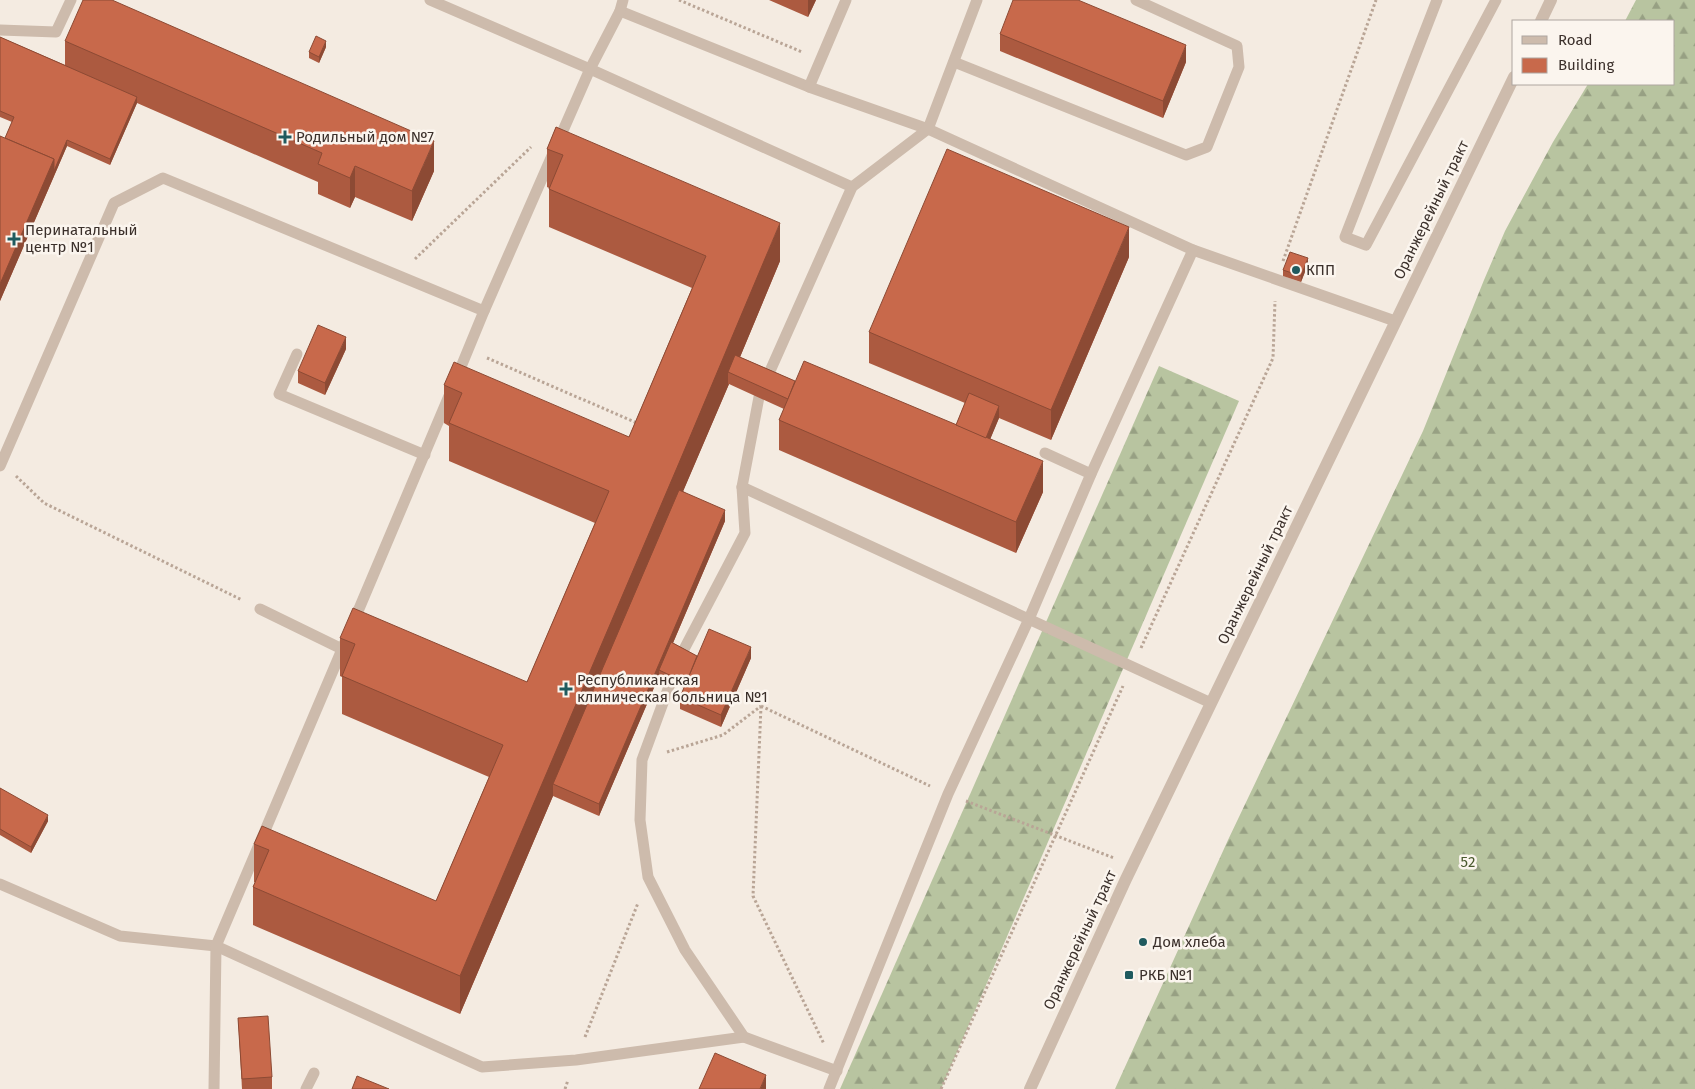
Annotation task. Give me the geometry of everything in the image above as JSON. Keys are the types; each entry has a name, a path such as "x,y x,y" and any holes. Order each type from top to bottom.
{"street":[{"path":"1541,20 1551,0"},
{"name":"Оранжерейный тракт","path":"1030,1089 1122,888 1512,81"}],"lane":[{"path":"0,30 56,32 71,0"},
{"path":"430,0 590,69 852,188"},
{"path":"809,87 846,0"},
{"path":"766,380 852,188 928,129 977,0"},
{"path":"954,62 1186,155 1207,147 1239,67 1237,46 1136,0"},
{"path":"1437,0 1345,237 1366,245 1496,0"},
{"path":"214,1089 216,946 425,455 484,311 590,69 621,5 809,87 928,129 1192,250 1395,321"},
{"path":"1,464 114,203 163,178 484,311"},
{"path":"829,1089 948,794 1029,619 1192,250"},
{"path":"297,354 279,394 425,455"},
{"path":"681,655 745,533 742,487 759,397"},
{"path":"1045,452 1092,474"},
{"path":"742,487 1211,703"},
{"path":"260,609 342,649"},
{"path":"671,681 642,760 640,820 648,877 684,950 744,1037"},
{"path":"0,884 120,936 216,946 482,1067 576,1060 744,1037 837,1071"},
{"path":"306,1089 314,1073"}],"path":[{"path":"679,0 821,60"},
{"path":"941,1089 1273,358 1276,280 1376,0"},
{"path":"398,275 538,140"},
{"path":"468,350 637,423"},
{"path":"1,464 44,502 260,609"},
{"path":"642,760 723,735 761,706 753,896 837,1071"},
{"path":"565,1089 648,877"}],"green space":[{"name":"52","path":"1636,0 1695,0 1695,1089 1115,1089 1228,840 1423,431 1505,231 1553,142 1587,85 1675,85 1675,20 1626,20"},
{"path":"1159,366 1239,401 941,1089 840,1089"}],"building":[{"path":"83,0 112,0 434,141 412,191 355,166 350,178 318,164 322,153 65,41"},
{"path":"1013,0 1078,0 1186,45 1163,101 1000,34"},
{"path":"316,36 326,41 319,57 309,52"},
{"path":"0,37 137,97 110,159 67,140 54,171 54,159 5,138 14,117 0,111"},
{"path":"556,127 780,223 460,976 253,887 269,850 254,844 262,826 436,901 503,745 342,676 355,644 340,638 353,608 527,682 609,491 449,423 462,393 444,385 454,362 629,437 706,256 549,189 563,155 547,149"},
{"name":"Перинатальный центр №1","path":"0,136 54,159 0,284"},
{"path":"947,149 1129,227 1051,410 869,332"},
{"name":"КПП","path":"1290,252 1308,258 1301,276 1283,270"},
{"path":"318,325 346,337 325,383 298,371"},
{"path":"735,355 795,381 788,399 728,372"},
{"path":"804,361 1043,461 1016,522 779,420"},
{"path":"969,393 999,406 986,438 956,425"},
{"path":"679,490 725,510 599,804 553,784"},
{"path":"709,629 751,647 721,715 680,697"},
{"path":"671,642 697,656 686,683 659,670"},
{"path":"0,788 48,815 31,847 0,829"},
{"path":"268,1016 272,1077 242,1079 238,1018"},
{"path":"715,1053 766,1075 760,1089 699,1089"},
{"path":"357,1076 389,1089 352,1089"}],"place":[{"name":"Родильный дом №7","path":"285,137"},
{"name":"Перинатальный центр №1","path":"14,239"},
{"name":"КПП","path":"1296,270"},
{"name":"Республиканская клиническая больница №1","path":"566,689"},
{"name":"Дом хлеба","path":"1143,942"},
{"name":"РКБ №1","path":"1129,975"}]}
